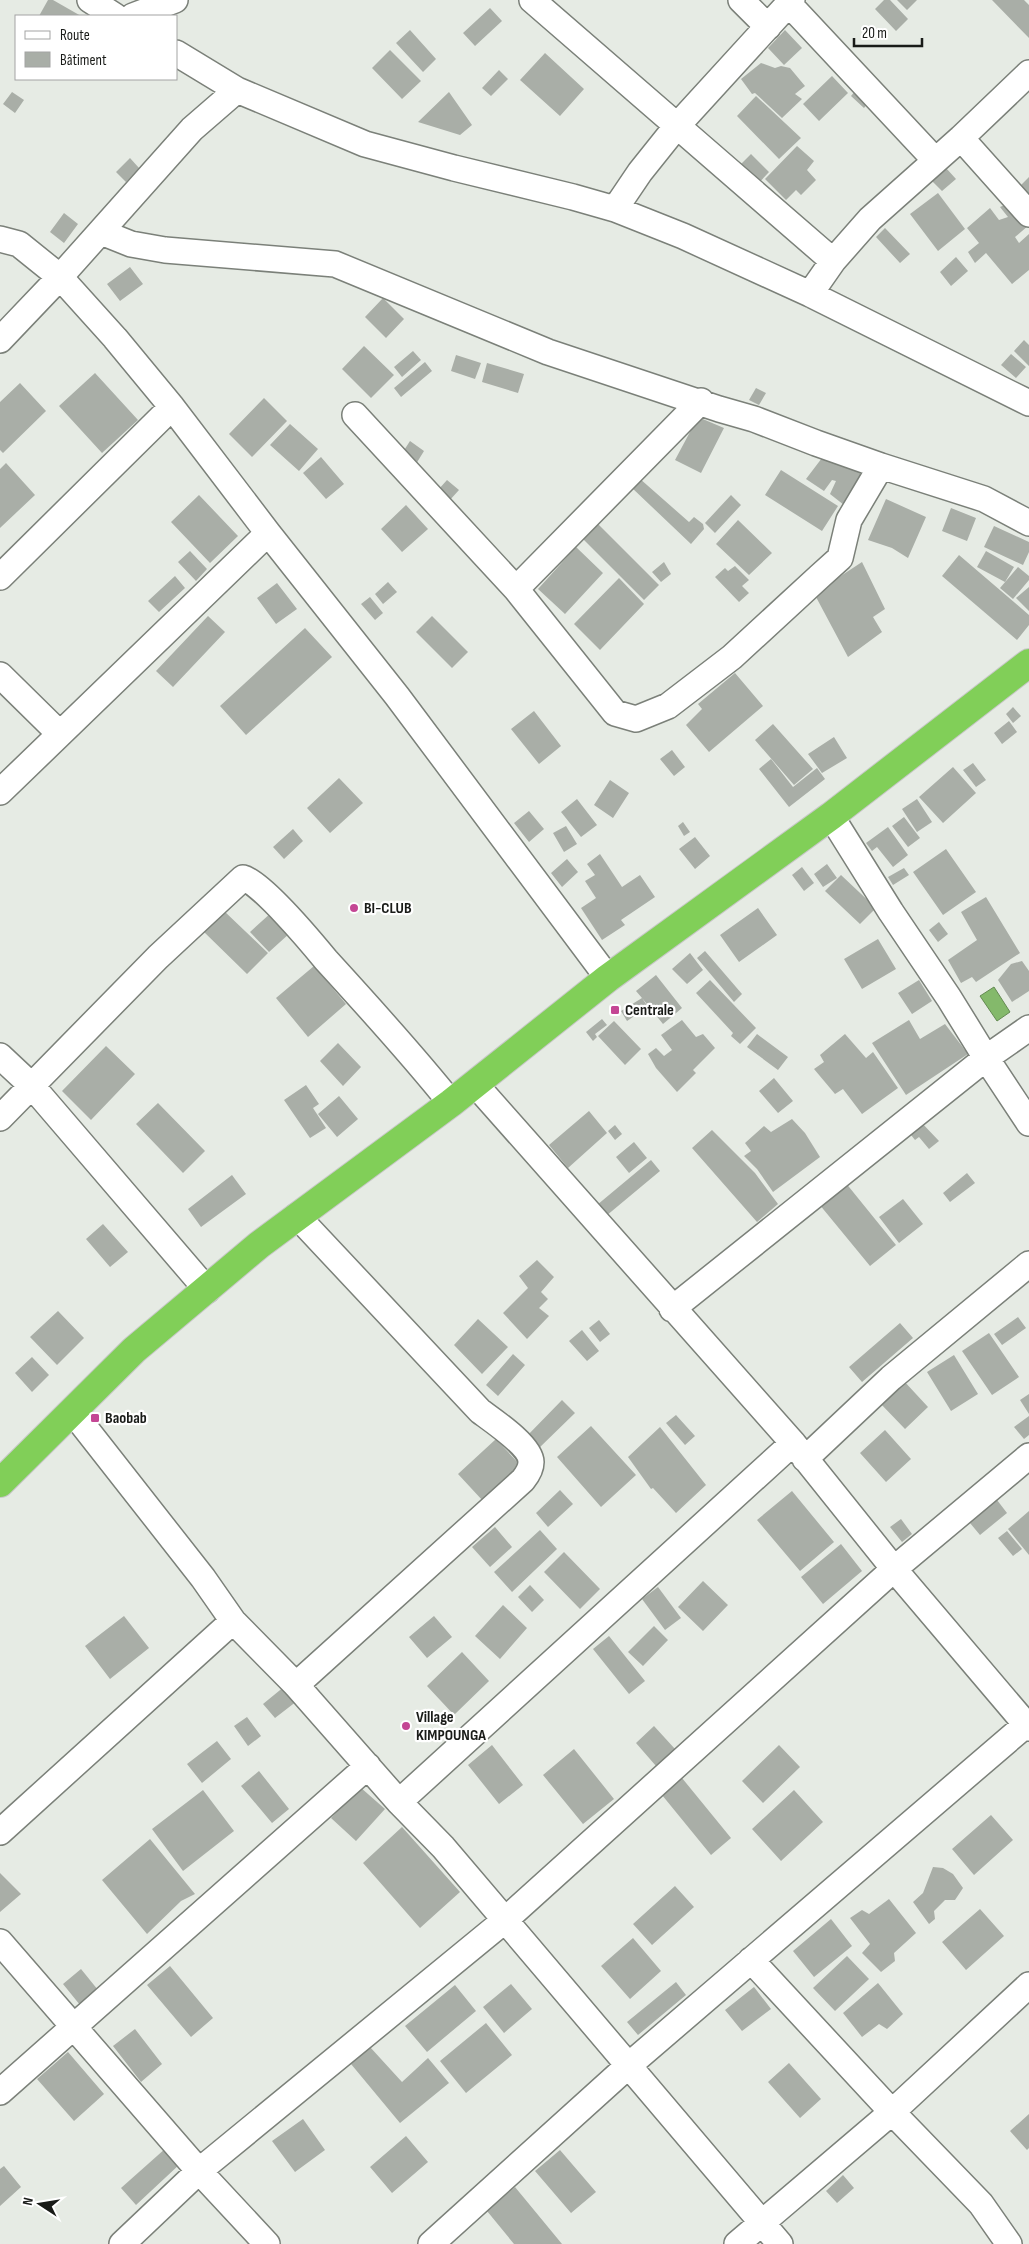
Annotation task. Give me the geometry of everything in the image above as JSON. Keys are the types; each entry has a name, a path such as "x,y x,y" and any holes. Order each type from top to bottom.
{"highway":[{"path":"0,1483 134,1350 297,1216 475,1084 608,978 831,816 1029,663"}],"street":[{"path":"90,0 113,15"},
{"path":"133,10 175,0"},
{"path":"532,0 676,128 833,261"},
{"path":"741,0 768,27"},
{"path":"615,209 640,172 676,128 790,2 935,160"},
{"path":"178,54 237,90 366,144 615,209 683,236 1025,396"},
{"path":"810,294 833,261 870,219 961,138 1029,73"},
{"path":"0,340 101,232 192,129 237,90"},
{"path":"961,138 1029,214"},
{"path":"101,232 131,244 165,250 335,264 548,352 754,419 881,466 984,499 1029,523"},
{"path":"0,239 19,244 60,277 115,338 172,407 268,533 398,696 608,978"},
{"path":"516,589 701,402"},
{"path":"0,577 172,407"},
{"path":"355,415 516,589 614,713 636,719 668,706 732,657 840,558 849,520 881,466"},
{"path":"0,792 268,533"},
{"path":"0,675 60,734"},
{"path":"831,816 891,912 1029,1122"},
{"path":"0,1118 158,957 243,878 251,880 286,914 404,1045 450,1103"},
{"path":"672,1309 986,1058 1029,1028"},
{"path":"0,1056 32,1086 206,1290"},
{"path":"431,2244 628,2066 1028,1725 894,1569 740,1381 672,1309 475,1084"},
{"path":"296,1685 523,1480 528,1473 531,1462 528,1453 504,1429 480,1410 297,1216"},
{"path":"399,1802 799,1451 1029,1264"},
{"path":"72,1411 203,1578 234,1621 296,1685 399,1802 443,1847 780,2244"},
{"path":"122,2244 199,2171 504,1921 894,1569 1029,1456"},
{"path":"0,1832 234,1621"},
{"path":"0,2092 368,1766"},
{"path":"0,1942 199,2171 267,2244"},
{"path":"752,1960 892,2112 981,2204 1010,2244"},
{"path":"737,2244 892,2112 1029,1986"}],"shaded area":[{"path":"994,987 1010,1012 997,1021 980,996"}],"building":[{"path":"48,0 53,0 79,15 40,15"},
{"path":"884,0 890,0 908,19 896,31 875,9"},
{"path":"897,0 917,0 907,10"},
{"path":"992,0 1024,0 1029,5 1029,38"},
{"path":"490,8 502,21 475,46 463,33"},
{"path":"410,30 436,59 423,72 396,43"},
{"path":"785,30 802,48 784,65 768,48"},
{"path":"390,50 421,81 402,99 372,68"},
{"path":"545,53 584,89 560,116 520,80"},
{"path":"761,63 775,68 781,66 790,68 805,86 795,94 802,99 782,118 755,93 752,94 741,79"},
{"path":"499,70 508,79 491,96 482,88"},
{"path":"832,76 848,93 819,121 803,104"},
{"path":"856,90 869,102 864,108 851,96"},
{"path":"12,92 24,100 15,113 3,104"},
{"path":"449,92 472,125 460,135 418,122"},
{"path":"756,96 801,138 779,159 737,116"},
{"path":"797,146 814,161 807,170 816,180 801,195 796,190 786,200 765,179"},
{"path":"751,154 769,172 756,186 737,168"},
{"path":"130,158 139,168 126,182 116,172"},
{"path":"946,168 956,179 942,191 932,181"},
{"path":"1029,177 1029,194 1020,186"},
{"path":"938,193 965,229 938,251 910,214"},
{"path":"1009,203 1029,225 1015,237 1019,243 1029,234 1029,270 1012,284 986,253 975,263 968,252 979,243 967,228 990,208 999,220 1008,217 1000,207"},
{"path":"64,213 78,224 64,243 50,232"},
{"path":"885,228 910,254 900,263 876,237"},
{"path":"956,257 968,271 951,286 940,272"},
{"path":"130,267 143,284 120,301 107,284"},
{"path":"383,298 404,319 386,338 365,317"},
{"path":"1024,340 1029,345 1029,366 1014,351"},
{"path":"364,346 394,375 371,398 342,369"},
{"path":"413,351 421,360 402,377 394,367"},
{"path":"1011,354 1026,367 1016,378 1001,365"},
{"path":"456,355 481,363 475,379 451,371"},
{"path":"425,362 432,371 401,397 394,388"},
{"path":"487,363 524,374 518,393 482,382"},
{"path":"95,373 138,420 102,453 59,406"},
{"path":"20,383 46,411 3,453 0,450 0,402"},
{"path":"756,388 766,393 759,405 749,400"},
{"path":"264,398 287,421 252,457 229,434"},
{"path":"698,417 724,428 701,473 675,460"},
{"path":"290,424 318,449 299,471 270,445"},
{"path":"410,441 424,451 416,464 401,455"},
{"path":"825,454 865,471 844,505 830,494 836,481 832,480 824,491 806,479"},
{"path":"321,457 344,484 326,499 303,473"},
{"path":"6,463 35,495 0,528 0,469"},
{"path":"781,470 838,506 822,531 765,495"},
{"path":"639,478 689,522 694,517 703,524 704,529 691,544 631,487"},
{"path":"447,480 459,490 449,501 438,490"},
{"path":"199,495 238,536 210,563 171,522"},
{"path":"731,495 741,505 715,533 705,523"},
{"path":"886,499 926,517 908,558 892,548 868,540"},
{"path":"406,505 428,529 402,552 381,529"},
{"path":"951,508 976,518 967,541 942,531"},
{"path":"738,520 772,553 749,575 716,544"},
{"path":"597,523 659,585 644,600 582,538"},
{"path":"994,526 1029,542 1029,552 1023,565 984,547"},
{"path":"576,547 603,573 565,614 538,589"},
{"path":"190,551 207,569 196,581 178,562"},
{"path":"986,551 1014,567 1005,582 977,567"},
{"path":"959,555 1029,615 1029,625 1017,640 942,576"},
{"path":"664,562 671,574 661,582 652,572"},
{"path":"862,562 885,609 873,617 882,632 848,657 816,597 827,585"},
{"path":"735,566 749,580 742,586 749,593 739,602 715,577 725,568 728,571"},
{"path":"1018,567 1029,576 1029,580 1013,599 1000,588"},
{"path":"175,576 185,588 159,612 148,601"},
{"path":"619,578 644,604 600,650 574,624"},
{"path":"388,582 397,592 383,604 375,594"},
{"path":"277,583 297,609 276,624 257,598"},
{"path":"1029,587 1029,611 1016,598"},
{"path":"370,597 383,613 375,620 361,604"},
{"path":"208,616 225,632 173,687 156,671"},
{"path":"432,616 468,652 452,668 416,632"},
{"path":"305,628 332,657 246,735 220,706"},
{"path":"735,673 763,706 709,752 686,725 702,709 698,704"},
{"path":"1013,707 1021,716 1013,723 1006,714"},
{"path":"534,711 561,746 539,764 511,729"},
{"path":"1009,721 1017,732 1002,744 994,733"},
{"path":"773,724 813,769 794,785 755,740"},
{"path":"834,737 847,758 822,773 808,754"},
{"path":"672,750 685,767 674,776 660,759"},
{"path":"771,759 793,787 817,768 825,779 789,807 759,769"},
{"path":"973,763 986,780 976,787 963,770"},
{"path":"953,767 976,793 943,823 919,797"},
{"path":"339,778 363,803 330,833 307,808"},
{"path":"610,780 629,793 613,818 594,805"},
{"path":"577,799 597,825 581,837 561,812"},
{"path":"917,799 932,822 917,832 902,809"},
{"path":"529,811 544,829 529,842 514,823"},
{"path":"904,817 920,838 908,847 892,826"},
{"path":"683,822 690,832 684,836 678,826"},
{"path":"566,826 577,844 564,852 553,833"},
{"path":"888,827 908,855 893,867 877,847 872,851 866,843"},
{"path":"293,829 303,841 284,859 273,847"},
{"path":"695,837 710,856 695,869 679,849"},
{"path":"946,849 976,892 943,915 913,872"},
{"path":"600,854 622,887 640,875 655,897 621,920 625,925 602,940 581,908 596,898 585,881 595,875 587,864"},
{"path":"567,859 578,872 562,887 551,873"},
{"path":"827,864 837,878 823,887 814,874"},
{"path":"802,867 814,883 804,891 792,875"},
{"path":"904,868 909,875 893,885 888,877"},
{"path":"841,875 876,908 860,924 825,891"},
{"path":"986,897 1020,953 976,982 972,977 961,983 948,960 977,940 961,912"},
{"path":"758,908 777,935 739,962 720,935"},
{"path":"223,910 268,953 247,974 203,931"},
{"path":"272,912 290,933 269,952 250,932"},
{"path":"939,922 948,934 938,942 929,930"},
{"path":"878,939 896,969 862,989 844,959"},
{"path":"705,951 742,994 734,1002 697,958"},
{"path":"690,953 703,970 687,984 672,969"},
{"path":"1022,961 1029,971 1029,991 1012,1002 998,980 1011,964"},
{"path":"314,966 346,1004 308,1037 276,998"},
{"path":"656,975 682,1008 663,1024 636,991"},
{"path":"710,980 756,1028 740,1044 731,1036 733,1033 696,993"},
{"path":"919,980 932,1001 912,1014 898,993"},
{"path":"642,998 648,1007 627,1021 621,1011"},
{"path":"602,1019 607,1025 595,1034 597,1037 593,1041 586,1032"},
{"path":"682,1020 696,1037 703,1034 715,1048 693,1070 696,1073 677,1092 656,1068 648,1054 656,1048 664,1056 672,1050 661,1035"},
{"path":"909,1020 920,1039 945,1024 968,1054 906,1095 872,1043"},
{"path":"614,1021 641,1049 625,1065 598,1036"},
{"path":"757,1034 788,1057 778,1070 747,1047"},
{"path":"845,1034 866,1058 873,1052 898,1088 862,1114 843,1089 835,1094 814,1069 824,1062 820,1055"},
{"path":"338,1043 361,1067 343,1086 320,1061"},
{"path":"106,1046 135,1074 91,1120 62,1091"},
{"path":"774,1078 793,1101 778,1113 759,1091"},
{"path":"306,1085 319,1104 313,1108 326,1128 310,1138 284,1100"},
{"path":"339,1096 358,1119 337,1137 318,1114"},
{"path":"158,1103 205,1151 183,1173 136,1124"},
{"path":"589,1111 607,1133 568,1168 549,1145"},
{"path":"792,1119 805,1133 820,1157 773,1192 757,1169 744,1156 751,1151 745,1143 764,1126 771,1132"},
{"path":"919,1120 939,1141 929,1149 919,1137 915,1140 907,1130"},
{"path":"615,1125 622,1134 615,1140 608,1131"},
{"path":"712,1130 755,1173 778,1204 757,1222 692,1148"},
{"path":"634,1142 647,1158 629,1173 616,1157"},
{"path":"651,1160 660,1171 606,1216 597,1205"},
{"path":"967,1173 975,1183 950,1202 943,1193"},
{"path":"232,1175 246,1194 201,1227 188,1209"},
{"path":"845,1182 896,1245 870,1266 819,1204"},
{"path":"903,1199 923,1224 899,1243 879,1217"},
{"path":"103,1224 128,1252 110,1267 86,1239"},
{"path":"537,1260 554,1277 541,1292 548,1299 539,1308 549,1316 527,1339 503,1313 528,1288 519,1276"},
{"path":"58,1311 84,1338 57,1365 30,1337"},
{"path":"1018,1317 1026,1328 1002,1345 994,1334"},
{"path":"478,1319 508,1347 482,1374 454,1345"},
{"path":"599,1320 610,1334 600,1342 589,1328"},
{"path":"900,1323 913,1338 862,1382 849,1367"},
{"path":"582,1330 599,1351 587,1361 569,1341"},
{"path":"989,1333 1019,1377 992,1395 962,1351"},
{"path":"513,1354 525,1365 498,1396 486,1385"},
{"path":"954,1355 978,1394 951,1411 927,1372"},
{"path":"32,1357 49,1375 32,1392 15,1373"},
{"path":"903,1380 928,1407 905,1429 879,1402"},
{"path":"1029,1394 1029,1414 1020,1400"},
{"path":"562,1400 575,1413 537,1450 525,1438"},
{"path":"676,1415 695,1436 685,1445 666,1423"},
{"path":"1029,1416 1029,1435 1024,1439 1014,1427"},
{"path":"591,1426 636,1475 601,1507 557,1457"},
{"path":"660,1427 706,1485 676,1513 653,1488 651,1489 628,1457"},
{"path":"885,1430 911,1459 886,1482 860,1453"},
{"path":"496,1439 521,1466 483,1501 458,1474"},
{"path":"560,1490 573,1504 548,1527 536,1513"},
{"path":"792,1491 834,1542 800,1571 757,1520"},
{"path":"997,1500 1007,1513 980,1535 970,1523"},
{"path":"1029,1511 1029,1555 1008,1529"},
{"path":"901,1519 912,1534 902,1542 890,1527"},
{"path":"495,1527 512,1547 490,1567 472,1547"},
{"path":"540,1530 557,1549 512,1592 494,1572"},
{"path":"1007,1531 1022,1549 1013,1556 998,1538"},
{"path":"841,1544 862,1571 823,1604 801,1577"},
{"path":"564,1552 600,1589 580,1609 544,1572"},
{"path":"703,1581 728,1605 703,1631 678,1607"},
{"path":"530,1585 544,1600 532,1612 518,1597"},
{"path":"658,1587 681,1618 665,1630 642,1599"},
{"path":"503,1605 527,1628 500,1659 475,1636"},
{"path":"124,1616 149,1648 110,1679 85,1646"},
{"path":"434,1616 452,1637 427,1658 409,1637"},
{"path":"654,1626 668,1640 643,1666 628,1652"},
{"path":"609,1636 645,1681 629,1694 593,1649"},
{"path":"462,1652 489,1681 454,1715 427,1686"},
{"path":"285,1686 297,1701 275,1718 263,1704"},
{"path":"247,1717 261,1736 248,1746 234,1726"},
{"path":"654,1726 675,1749 656,1766 636,1743"},
{"path":"217,1741 231,1759 202,1783 187,1764"},
{"path":"492,1745 523,1785 499,1804 468,1765"},
{"path":"779,1745 800,1767 763,1803 742,1781"},
{"path":"574,1749 614,1799 583,1824 543,1775"},
{"path":"259,1771 289,1809 272,1823 241,1786"},
{"path":"682,1778 731,1838 711,1855 662,1795"},
{"path":"360,1787 385,1809 356,1841 331,1818"},
{"path":"203,1790 234,1831 183,1871 152,1829"},
{"path":"794,1790 823,1822 781,1861 752,1829"},
{"path":"991,1815 1013,1840 974,1875 952,1849"},
{"path":"402,1827 460,1892 420,1928 363,1863"},
{"path":"150,1839 195,1894 181,1901 147,1934 102,1880"},
{"path":"933,1867 943,1868 953,1874 963,1888 955,1900 945,1900 934,1911 935,1919 929,1924 913,1902 923,1893"},
{"path":"0,1873 21,1894 0,1912"},
{"path":"675,1886 694,1907 652,1945 633,1924"},
{"path":"889,1899 916,1933 894,1953 895,1961 881,1972 862,1953 870,1944 850,1918 862,1910 869,1914"},
{"path":"980,1909 1004,1936 966,1970 942,1942"},
{"path":"831,1919 852,1946 814,1977 793,1951"},
{"path":"633,1938 661,1971 630,1999 601,1966"},
{"path":"847,1956 869,1979 835,2011 813,1988"},
{"path":"170,1966 213,2018 191,2037 147,1985"},
{"path":"81,1969 98,1990 80,2005 63,1984"},
{"path":"676,1982 686,1995 638,2035 627,2022"},
{"path":"878,1983 903,2014 887,2029 879,2024 862,2037 843,2013"},
{"path":"511,1984 532,2009 504,2033 483,2007"},
{"path":"455,1985 476,2011 427,2052 405,2026"},
{"path":"754,1987 771,2009 742,2031 725,2010"},
{"path":"486,2023 512,2055 466,2093 440,2061"},
{"path":"135,2029 162,2064 141,2082 113,2046"},
{"path":"370,2047 402,2082 428,2058 449,2083 400,2123 351,2064"},
{"path":"68,2052 104,2094 74,2121 37,2079"},
{"path":"789,2063 821,2099 800,2118 768,2082"},
{"path":"1029,2114 1029,2148 1027,2150 1010,2131"},
{"path":"303,2119 325,2150 295,2172 272,2141"},
{"path":"406,2136 428,2162 392,2193 370,2167"},
{"path":"166,2148 180,2164 136,2205 121,2188"},
{"path":"560,2150 596,2192 571,2213 535,2171"},
{"path":"4,2166 21,2187 0,2206 0,2169"},
{"path":"843,2175 854,2188 837,2203 826,2191"},
{"path":"515,2187 562,2244 514,2244 487,2211"}],"place":[{"name":"BI-CLUB","path":"354,908"},
{"name":"Centrale","path":"615,1010"},
{"name":"Baobab","path":"95,1418"},
{"name":"Village KIMPOUNGA","path":"406,1726"}]}
